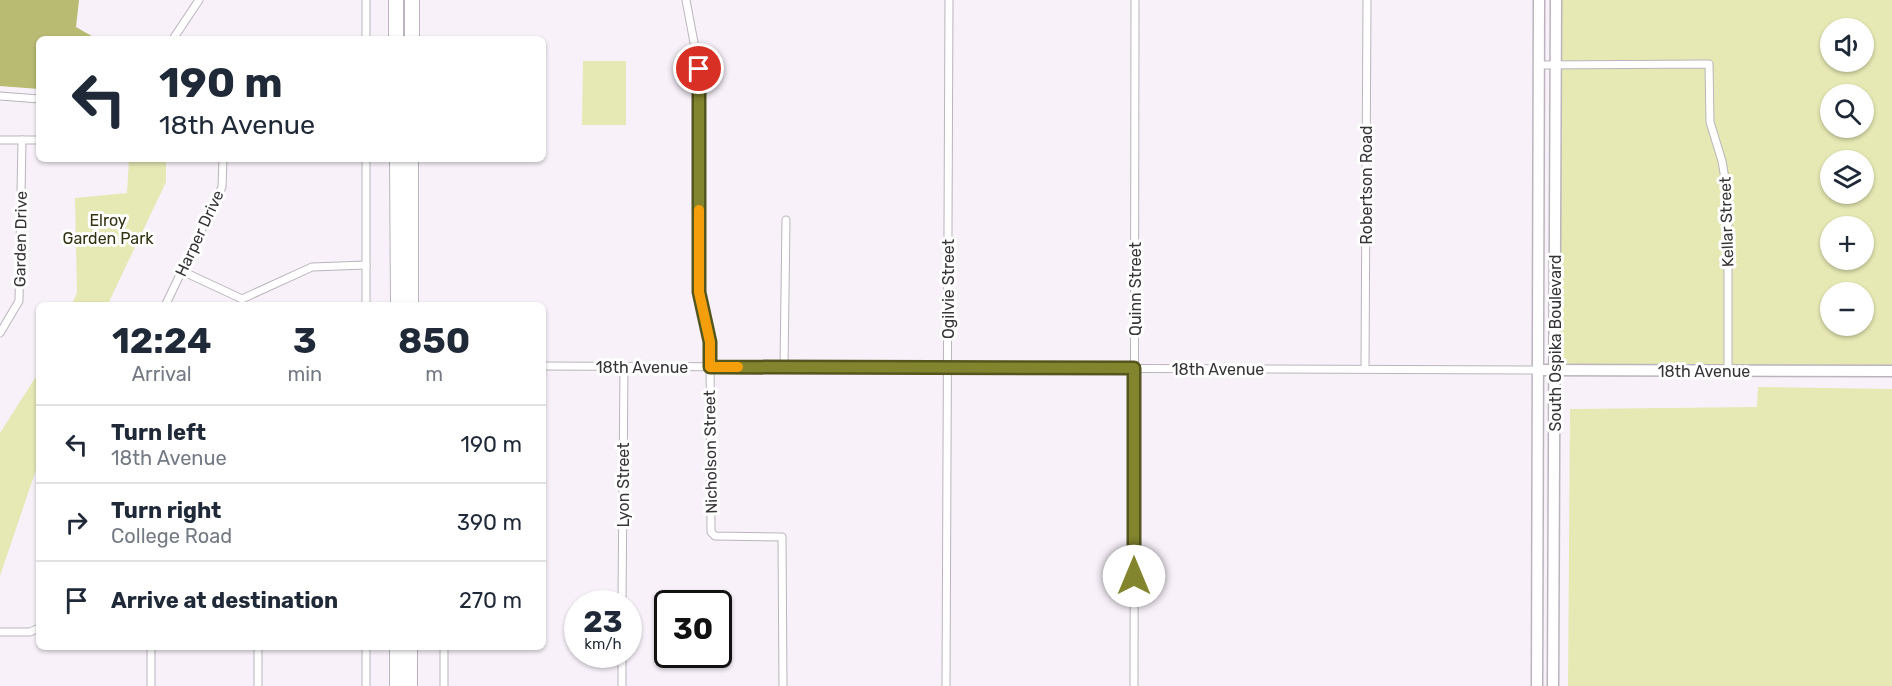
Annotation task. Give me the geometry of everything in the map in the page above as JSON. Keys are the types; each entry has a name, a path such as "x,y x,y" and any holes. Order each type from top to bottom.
{"highway":[{"path":"396,0 396,36"},
{"path":"412,0 412,36"},
{"path":"397,162 398,302"},
{"path":"411,162 411,302"},
{"path":"397,650 397,686"},
{"path":"410,650 410,686"}],"main road":[{"name":"South Ospika Boulevard","path":"1536,686 1539,0"},
{"name":"South Ospika Boulevard","path":"1553,686 1556,0"},
{"name":"18th Avenue","path":"1538,370 1892,371"}],"street":[{"path":"175,36 199,0"},
{"path":"366,0 366,36"},
{"path":"686,0 699,69 699,292 710,342 710,367"},
{"name":"Ogilvie Street","path":"946,686 950,0"},
{"name":"Quinn Street","path":"1134,686 1136,0"},
{"name":"Robertson Road","path":"1365,369 1367,0"},
{"name":"Kellar Street","path":"1539,65 1709,64 1710,122 1722,161 1728,196 1728,371"},
{"path":"0,96 36,99"},
{"path":"0,140 36,140"},
{"name":"Garden Drive","path":"0,333 19,301 22,140"},
{"name":"Harper Drive","path":"167,302 222,187 223,162"},
{"path":"366,162 366,302"},
{"path":"784,367 786,220"},
{"path":"182,271 242,299 312,267 366,265"},
{"name":"18th Avenue","path":"546,366 1538,370"},
{"name":"Lyon Street","path":"622,590 624,366"},
{"name":"Nicholson Street","path":"710,367 711,532 715,536 782,537 783,686"},
{"path":"0,632 30,632 36,629"},
{"path":"151,650 151,686"},
{"path":"258,650 258,686"},
{"path":"366,650 366,686"},
{"path":"444,650 444,686"},
{"path":"622,668 622,686"}],"green space":[{"path":"0,0 79,0 76,27 92,36 36,36 36,89 0,86"},
{"path":"1556,0 1892,0 1892,369 1556,369"},
{"path":"583,61 626,61 626,125 582,125"},
{"name":"Elroy Garden Park","path":"129,162 166,162 166,182 109,302 73,302 77,293 75,198 127,193"},
{"path":"36,377 36,470 0,576 0,433"},
{"path":"1758,387 1892,389 1892,686 1568,686 1570,409 1757,407"}],"slow traffic":[{"path":"699,210 699,292 710,342 710,367 738,367"}],"route":[{"path":"699,69 699,292 710,342 710,367 1134,368 1134,576"}]}
